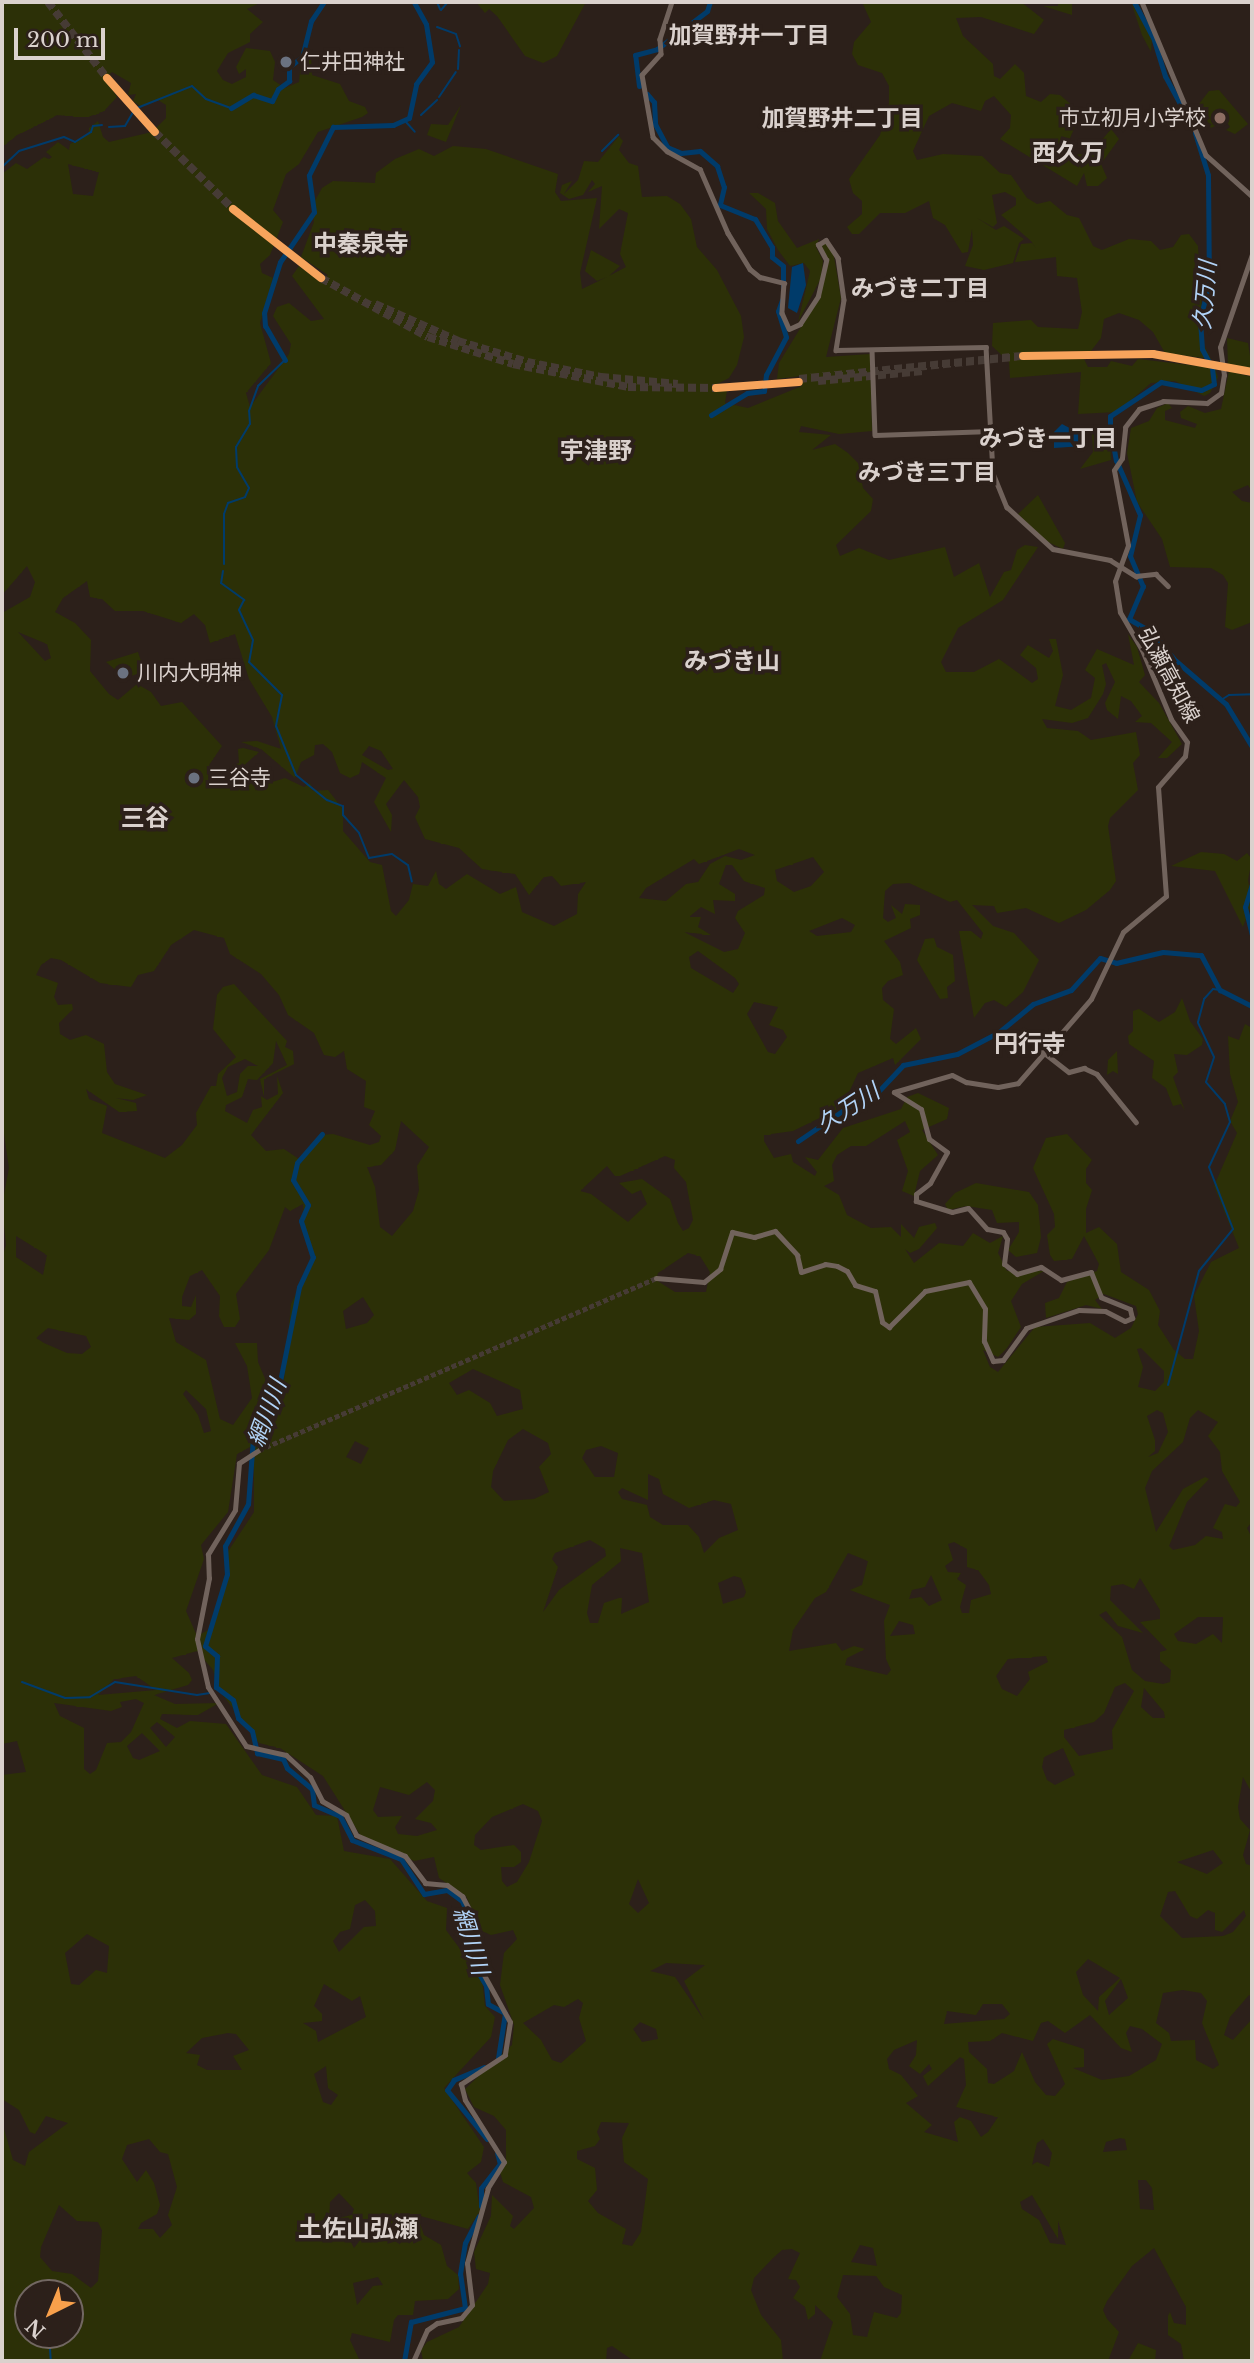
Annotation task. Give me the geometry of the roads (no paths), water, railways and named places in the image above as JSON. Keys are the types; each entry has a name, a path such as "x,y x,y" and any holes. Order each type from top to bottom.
{"highway":[{"path":"108,77 153,128"},
{"path":"234,208 263,234 322,277"},
{"path":"1023,357 1108,355 1184,359 1252,373"},
{"path":"716,387 799,380"}],"main road":[{"name":"弘瀬高知線","path":"656,1279 704,1282 720,1269 732,1232 754,1237 775,1231 790,1245 802,1272 825,1264 837,1266 848,1271 855,1285 875,1291 882,1322 889,1327 925,1291 966,1280 985,1309 984,1341 993,1361 1003,1360 1026,1328 1079,1310 1105,1311 1130,1320 1130,1309 1101,1297 1091,1272 1061,1280 1041,1267 1014,1272 1004,1264 1007,1239 1003,1232 987,1229 968,1208 952,1212 915,1199 947,1152 929,1139 921,1109 894,1092 952,1075 966,1083 1009,1088 1018,1083 1042,1051 1091,999 1126,927 1158,906 1167,892 1158,787 1164,775 1183,759 1187,747 1143,650 1122,621 1115,581 1128,541 1118,464 1125,427 1139,409 1163,401 1208,402 1221,393 1224,375 1220,347 1252,254"},
{"path":"258,1450 247,1455 238,1466 235,1510 209,1549 209,1578 200,1608 198,1646 211,1691 238,1737 252,1748 286,1755 307,1774 319,1797 343,1812 359,1837 405,1856 422,1881 447,1885 462,1896 474,1922 476,1961 510,2022 505,2055 461,2084 465,2100 504,2162 488,2188 467,2263 472,2305 461,2318 430,2327 413,2361"}],"street":[{"path":"672,2 660,55 642,75 653,137 667,151 700,169 728,233 750,269 760,277 783,282 782,313 793,329 818,296 826,262 818,244 828,241 838,258 844,300 835,348 872,350 986,347 995,483 1012,513 1042,542 1061,552 1120,566 1136,576 1156,575 1168,586"},
{"path":"1142,2 1206,155 1252,196"},
{"path":"872,350 876,435 991,431"},
{"path":"1042,1051 1069,1072 1084,1068 1097,1074 1136,1122"}],"water":[{"path":"803,263 806,285 797,313 788,308 792,267"},
{"path":"1062,424 1083,435 1084,446 1054,448 1054,432"}],"waterway":[{"path":"231,108 253,95 272,101 278,89 289,81 289,67 302,57 311,21 324,2"},
{"path":"285,360 265,326 264,313 280,262 314,212 309,175 333,127 393,125 409,118 416,84 432,62 426,24 414,2"},
{"path":"437,2 440,9"},
{"path":"441,10 448,2"},
{"path":"639,86 635,55 657,49 707,11 710,2"},
{"name":"久万川","path":"1134,2 1153,37 1165,76 1191,124"},
{"path":"437,27 456,34 460,46"},
{"path":"458,69 459,50"},
{"path":"439,97 456,72"},
{"path":"137,108 192,86 206,99 231,108"},
{"path":"647,94 654,102 655,124 667,147 681,153 700,151 717,166 724,187 720,205 755,219 772,247 772,257 783,266 783,287"},
{"path":"421,115 437,100"},
{"path":"109,127 125,126 133,112"},
{"path":"406,122 415,132"},
{"path":"2,167 19,151 64,137 75,142 91,132 93,126 102,125"},
{"name":"久万川","path":"1195,133 1208,175 1209,283 1200,320 1202,349 1212,368 1214,384 1201,390 1161,382 1110,416 1110,427 1116,460 1140,515 1130,556 1143,586 1129,619 1153,633 1176,661 1226,704 1252,747"},
{"path":"602,151 618,135"},
{"path":"711,415 747,393 764,391 766,375 786,337 778,311 782,300"},
{"path":"224,564 224,514 228,503 245,497 249,488 237,467 236,447 250,424 249,411 258,386 285,360"},
{"path":"223,571 221,583 244,600 239,610 253,640 249,662 282,695 276,726 296,775 327,800 343,806 343,815 359,833 369,858 392,854 408,865 412,882"},
{"path":"1221,700 1229,695 1252,694"},
{"name":"久万川","path":"1252,884 1245,907 1252,936"},
{"name":"久万川","path":"798,1141 854,1103 873,1097 903,1065 957,1054 999,1032 1033,1004 1071,990 1100,958 1116,963 1163,952 1201,955 1220,990 1252,1006"},
{"path":"1168,1385 1199,1271 1233,1229 1209,1167 1230,1122 1225,1104 1206,1082 1214,1057 1198,1022 1204,999 1213,989 1220,990"},
{"name":"網川川","path":"322,1134 297,1163 293,1180 308,1205 301,1221 313,1257 299,1287 280,1381 253,1438 248,1504 225,1546 227,1574 205,1646 217,1656 216,1687 233,1700 238,1718 252,1731 257,1753 283,1759 287,1768 312,1789 314,1805 340,1816 352,1840 401,1859 424,1894 447,1890 462,1901 470,1921 473,1964 486,1986 488,2004 505,2013 498,2058"},
{"path":"22,1682 65,1698 90,1697 115,1682 197,1695 210,1693"},
{"name":"網川川","path":"484,2067 454,2080 447,2090 487,2139"},
{"name":"網川川","path":"481,2206 481,2188 500,2164 497,2153"},
{"name":"網川川","path":"404,2361 411,2322 465,2308 460,2274 465,2243 479,2216"},
{"path":"50,2349 51,2361"}],"tunnel":[{"path":"48,2 107,78"},
{"path":"155,132 233,209"},
{"path":"321,278 428,337 513,364 628,387 716,388"},
{"path":"375,304 458,341 527,362 601,377 678,384"},
{"path":"799,379 1023,356"},
{"path":"818,381 923,371"},
{"path":"259,1450 656,1278"}],"place":[{"name":"仁井田神社","path":"286,62"},
{"name":"市立初月小学校","path":"1220,118"},
{"name":"川内大明神","path":"123,673"},
{"name":"三谷寺","path":"194,778"}],"district":[{"name":"加賀野井一丁目","path":"749,35"},
{"name":"加賀野井二丁目","path":"842,118"},
{"name":"西久万","path":"1068,153"},
{"name":"中秦泉寺","path":"361,244"},
{"name":"みづき二丁目","path":"920,288"},
{"name":"みづき一丁目","path":"1048,438"},
{"name":"宇津野","path":"596,451"},
{"name":"みづき三丁目","path":"927,472"},
{"name":"みづき山","path":"732,661"},
{"name":"三谷","path":"145,818"},
{"name":"円行寺","path":"1030,1044"},
{"name":"土佐山弘瀬","path":"358,2229"}]}
